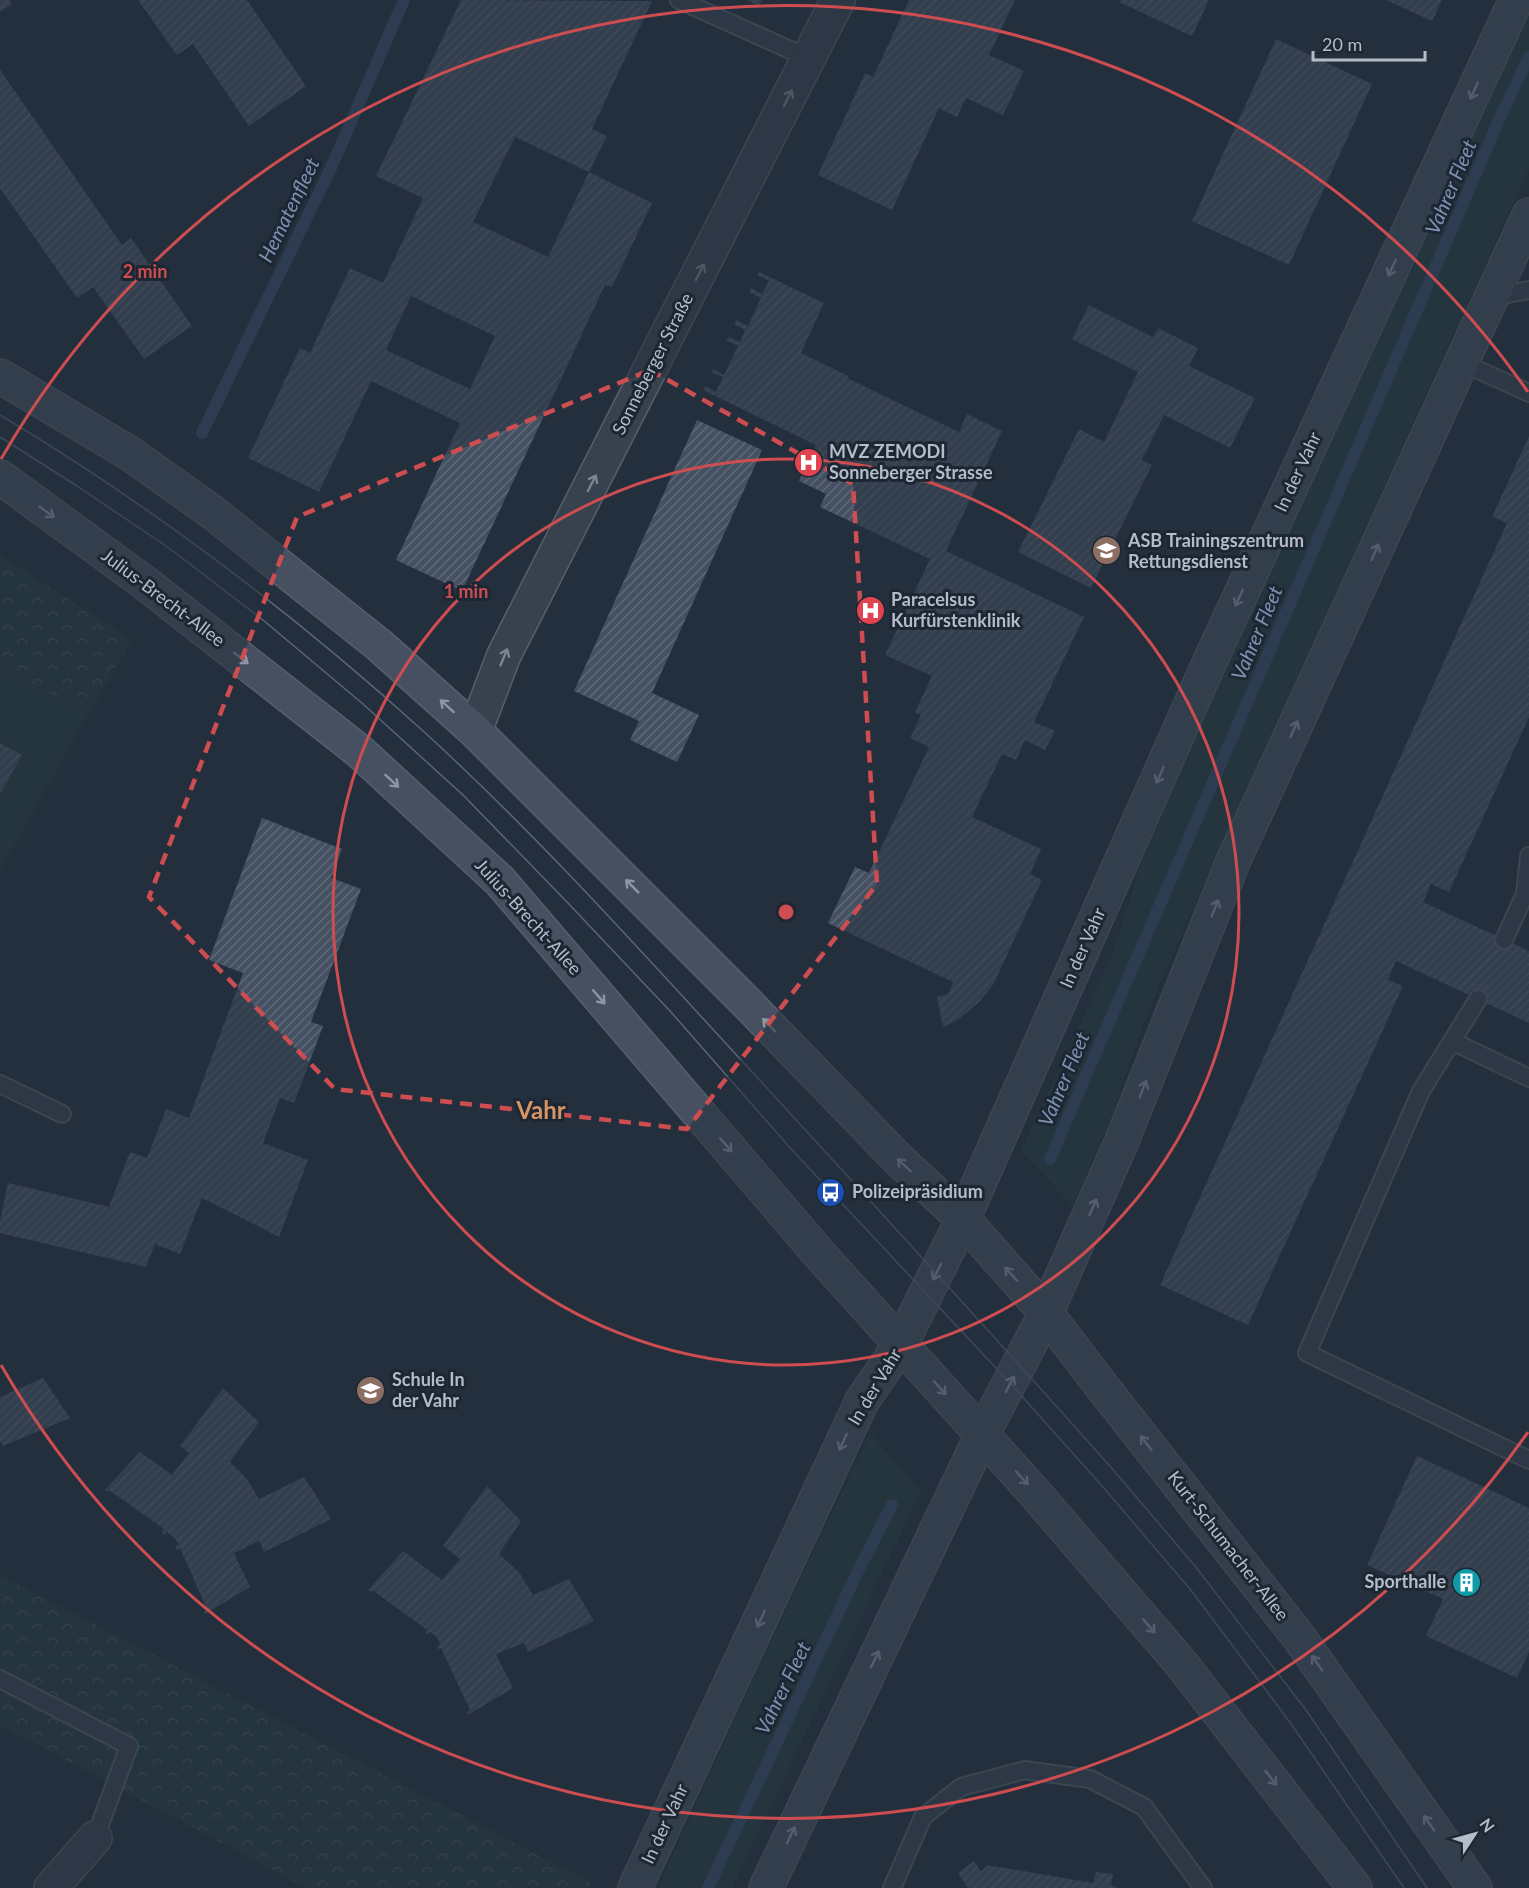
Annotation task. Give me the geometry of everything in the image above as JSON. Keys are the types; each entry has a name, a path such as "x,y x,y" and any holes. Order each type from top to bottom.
{"main road":[{"name":"In der Vahr","path":"635,1888 862,1401 901,1344 963,1219 1210,661 1516,0"},
{"path":"766,1888 982,1435 1046,1312 1121,1143 1233,864 1529,215"},
{"path":"0,376 129,453 212,512 379,645 475,731 735,990 898,1159 963,1219"},
{"name":"Julius-Brecht-Allee","path":"0,477 145,583 359,751 500,881 821,1256 982,1435"},
{"name":"Kurt-Schumacher-Allee","path":"963,1219 1046,1312 1298,1636 1474,1888"},
{"path":"982,1435 1180,1662 1355,1888"}],"street":[{"name":"Sonneberger Straße","path":"475,731 504,655 838,0"},
{"path":"51,1888 95,1838"}],"lane":[{"path":"679,0 808,58"},
{"path":"1491,297 1529,290"},
{"path":"1461,362 1529,393"},
{"path":"1504,940 1525,894 1529,856"},
{"path":"1478,999 1421,1090 1307,1353 1529,1460"},
{"path":"1452,1041 1529,1077"},
{"path":"0,1084 62,1114"},
{"path":"0,1679 129,1746 95,1838"},
{"path":"892,1888 923,1817 962,1787 1025,1770 1090,1779 1144,1807 1203,1888"}],"highlighted area":[{"path":"650,370 853,484 877,884 687,1129 335,1089 149,897 297,517"}],"green space":[{"path":"1529,12 1529,168 1214,861 1144,1021 1110,1120 1073,1206 1021,1151 1112,955 1150,835"},
{"path":"0,555 132,640 89,713 0,667"},
{"path":"0,667 89,713 0,871"},
{"path":"870,1433 921,1491 732,1888 658,1888 754,1677"},
{"path":"0,1575 592,1883 589,1888 306,1888 0,1725"}],"building":[{"path":"0,0 9,0 12,4 0,12"},
{"path":"138,0 247,0 306,86 249,126 193,44 177,55"},
{"path":"461,0 652,1 592,129 607,136 589,172 652,203 612,287 605,285 462,591 396,560 460,423 371,381 319,492 248,458 300,348 310,353 350,268 383,283 423,198 376,176","holes":["515,137 589,172 548,257 473,222","411,296 495,336 470,389 386,350"]},
{"path":"747,0 762,0 759,6"},
{"path":"909,0 1015,0 989,55 1024,71 1003,115 966,98 957,117 939,108 892,210 818,175 865,73 873,77"},
{"path":"1120,0 1209,0 1192,36 1119,2"},
{"path":"1386,0 1442,0 1432,21"},
{"path":"1276,39 1372,84 1289,265 1192,221"},
{"path":"0,70 122,245 131,238 192,326 144,359 93,287 77,298 0,188"},
{"path":"759,272 824,303 801,353 959,432 967,414 1002,431 946,551 1084,617 1034,722 1055,731 1045,750 1025,740 1016,760 1002,754 972,817 1041,849 1030,874 1042,880 993,985 979,1002 959,1019 943,1027 937,997 948,994 953,982 828,923 855,867 869,873 929,747 910,738 921,715 915,712 932,676 885,655 930,559 820,507 826,494 799,481 816,445 703,390 705,386 716,392 723,377 711,372 713,369 724,375 738,346 726,340 728,337 740,342 745,330 734,324 736,320 748,326 761,298 749,292 751,288 762,294 769,281 757,275"},
{"path":"1089,305 1153,337 1158,328 1198,348 1189,366 1255,398 1230,448 1164,415 1142,460 1152,465 1091,588 1018,552 1079,429 1104,442 1138,372 1072,339"},
{"path":"697,420 762,450 652,693 699,715 677,762 630,740 639,721 574,691"},
{"path":"1529,436 1529,717 1449,892 1431,884 1423,902 1529,951 1529,1023 1396,961 1388,980 1403,986 1248,1325 1160,1285 1507,523 1492,517"},
{"path":"0,743 22,755 0,794"},
{"path":"262,818 342,849 331,878 361,889 311,1022 323,1026 294,1103 280,1098 263,1143 308,1160 279,1237 202,1198 180,1254 155,1244 146,1267 0,1233 0,1221 8,1183 109,1207 130,1152 147,1158 166,1109 189,1118 243,973 209,960"},
{"path":"43,1378 70,1418 3,1446 0,1442 0,1397"},
{"path":"223,1388 259,1422 230,1462 247,1479 259,1499 304,1477 331,1519 264,1552 259,1541 234,1553 250,1587 205,1614 204,1611 207,1609 180,1548 177,1550 175,1546 179,1544 167,1532 164,1535 162,1533 164,1529 109,1490 107,1492 105,1490 140,1452 172,1475 189,1453 180,1446"},
{"name":"Sporthalle","path":"1417,1456 1529,1508 1529,1652 1517,1678 1426,1636 1443,1599 1367,1565"},
{"path":"487,1486 521,1521 499,1554 519,1572 533,1595 569,1579 594,1621 528,1652 524,1643 496,1654 513,1688 468,1715 467,1712 470,1710 441,1648 437,1647 440,1644 437,1637 430,1632 427,1634 425,1632 427,1630 372,1590 371,1592 368,1590 403,1551 442,1580 460,1559 443,1546"},
{"path":"974,1861 981,1871 988,1865 1093,1883 1096,1872 1113,1874 1111,1885 1118,1888 968,1888 958,1873"}],"waterway":[{"name":"Hematenfleet","path":"202,433 330,170 404,0"},
{"name":"Vahrer Fleet","path":"1050,1159 1502,113 1529,57"},
{"name":"Vahrer Fleet","path":"708,1888 859,1569 892,1505"}],"tram line":[{"path":"0,415 165,523 271,602 373,686 422,730 555,860 985,1327 1115,1472 1195,1566 1306,1710 1427,1888"},
{"path":"0,437 169,548 263,620 363,704 463,795 567,902 670,1011 792,1150 1010,1383 1190,1589 1289,1721 1404,1888"}],"place":[{"name":"MVZ ZEMODI Sonneberger Strasse","path":"808,462"},
{"name":"ASB Trainingszentrum Rettungsdienst","path":"1107,551"},
{"name":"Paracelsus Kurfürstenklinik","path":"870,610"},
{"name":"Polizeipräsidium","path":"831,1192"},
{"name":"Schule In der Vahr","path":"371,1390"},
{"name":"Sporthalle","path":"1467,1582"}],"district":[{"name":"Vahr","path":"541,1111"}]}
